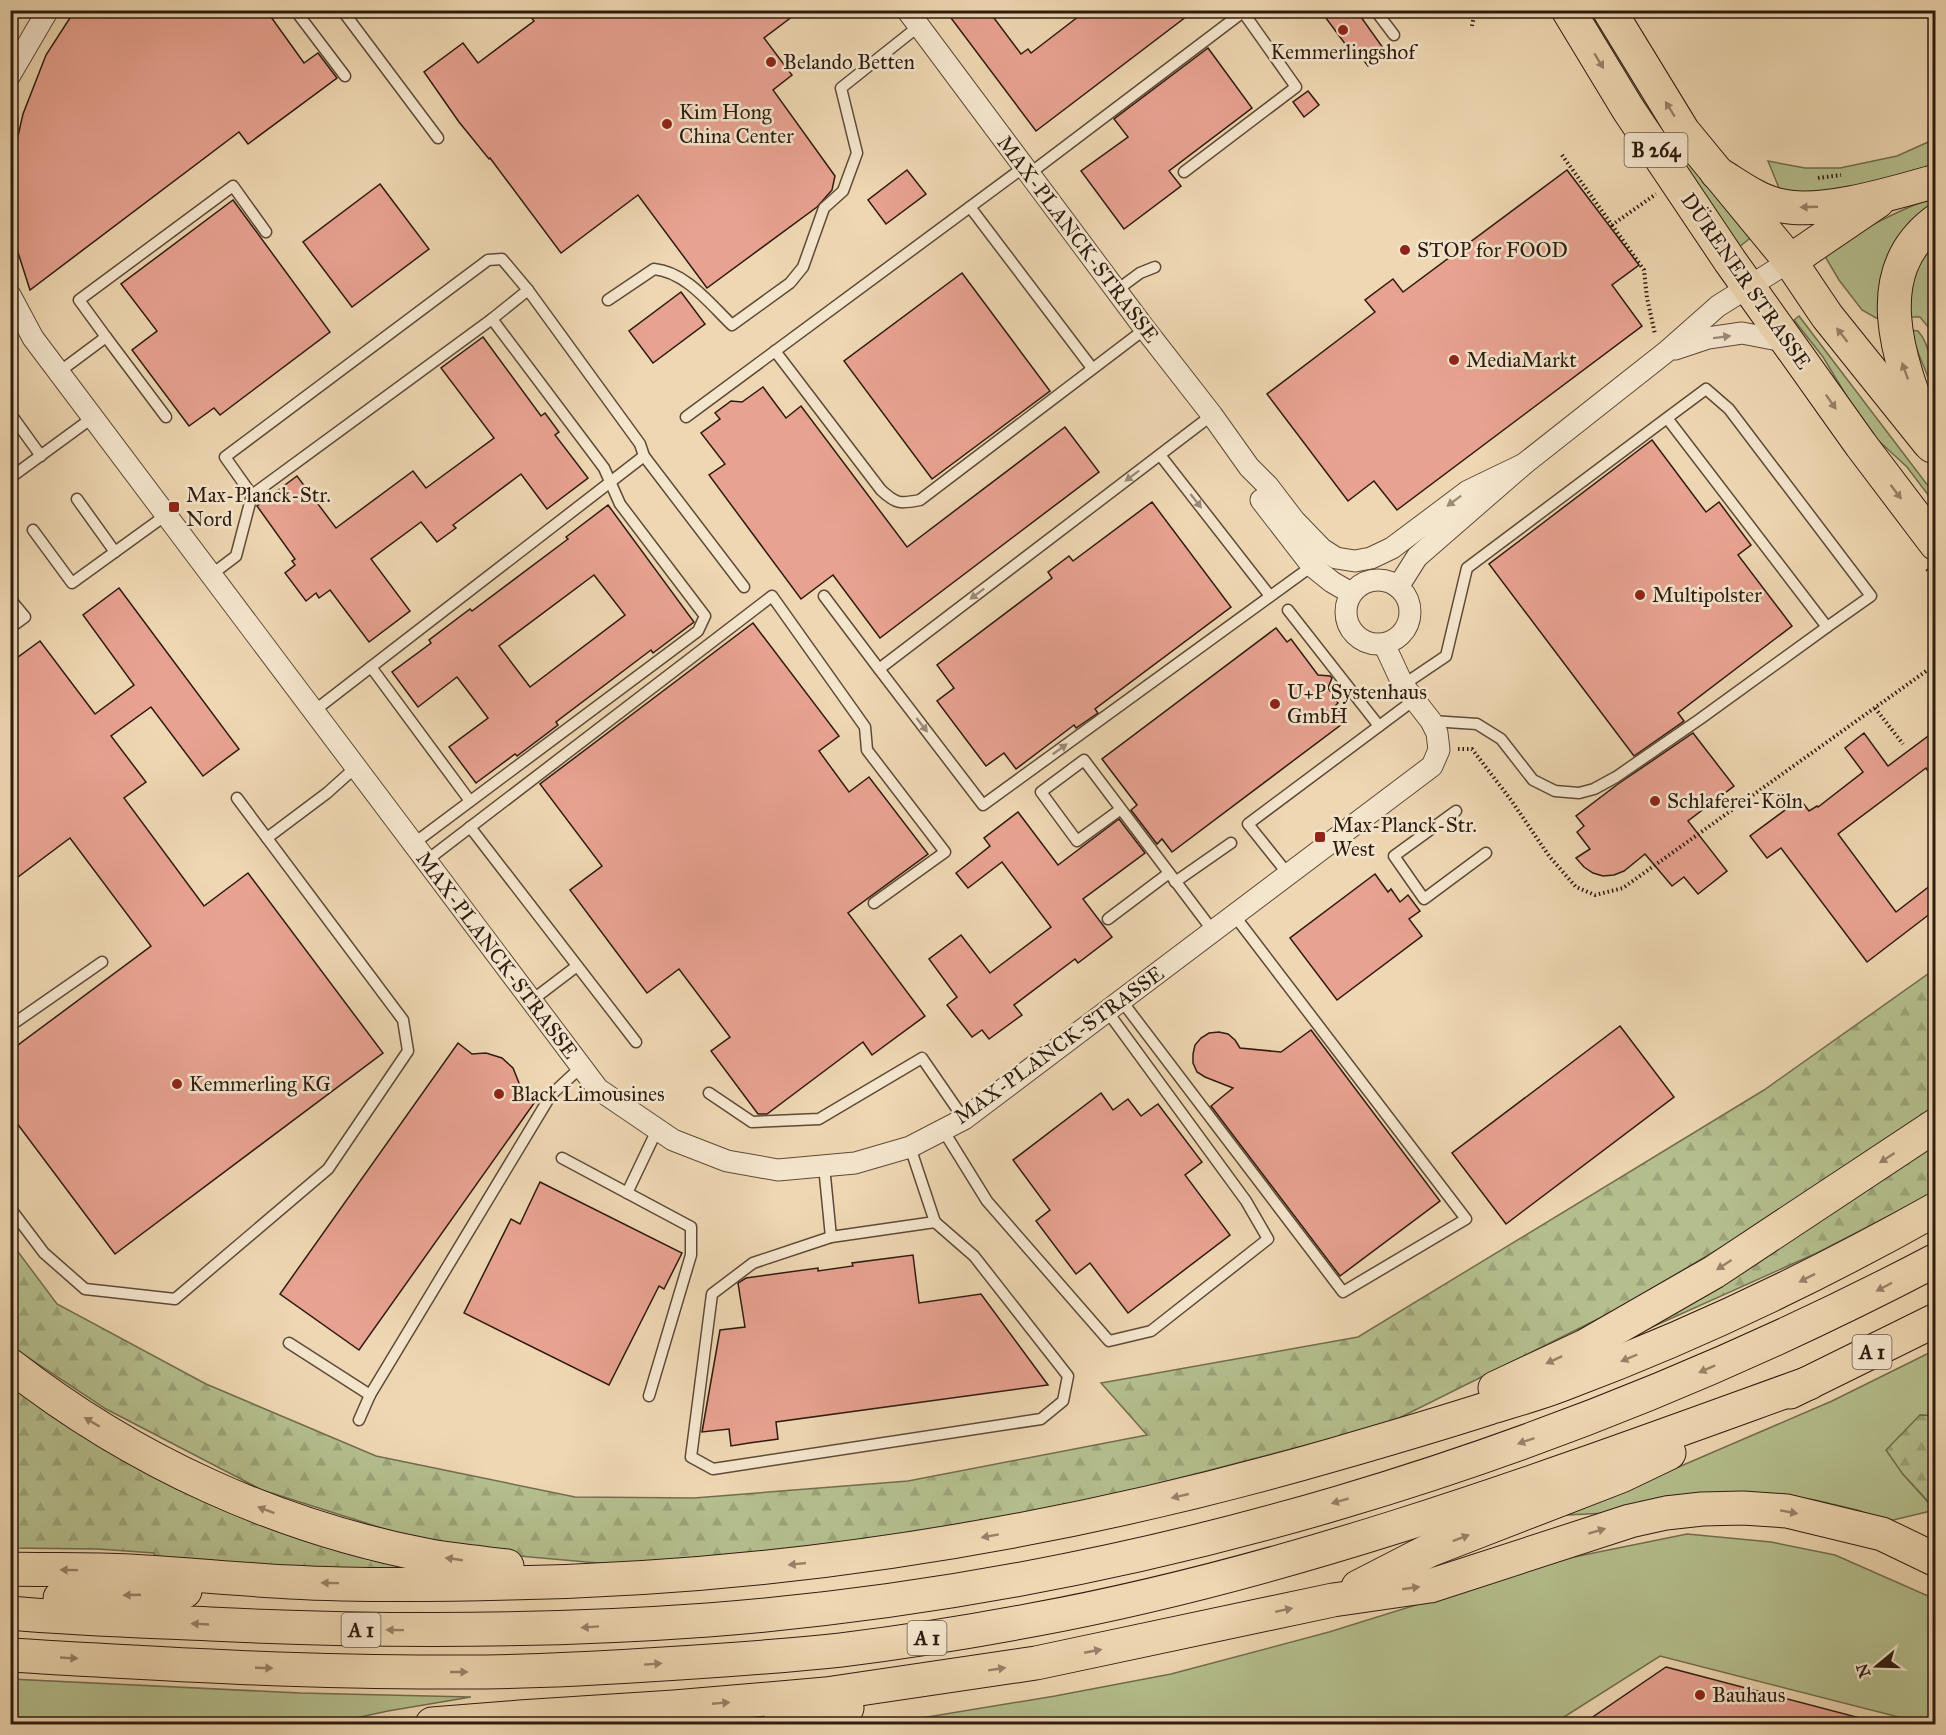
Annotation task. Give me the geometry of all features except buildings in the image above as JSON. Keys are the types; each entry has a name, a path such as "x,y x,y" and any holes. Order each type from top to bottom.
{"main road":[{"name":"DÜRENER STRASSE","path":"1568,10 1628,110 1861,445 1935,544"},
{"name":"DÜRENER STRASSE","path":"1609,10 1683,131 1790,261 1833,325 1934,449"},
{"path":"1717,173 1749,193 1777,205 1809,209 1887,195 1935,181"},
{"path":"1790,261 1887,195"},
{"path":"1934,449 1901,362 1894,325 1894,286 1908,252 1922,232 1935,221"},
{"path":"1399,1436 1585,1346 1714,1272 1935,1125"},
{"path":"10,1569 124,1571 295,1582 513,1583 616,1579 819,1562 1018,1531 1098,1515 1237,1482 1399,1436 1560,1385 1703,1328 1791,1287 1935,1209"},
{"name":"A 1","path":"10,1613 346,1630 463,1631 577,1628 806,1610 1035,1576 1258,1525 1424,1476 1541,1436 1694,1375 1788,1334 1935,1260"},
{"name":"A 1","path":"10,1655 314,1670 466,1672 583,1669 841,1650 1035,1620 1222,1577 1450,1511 1551,1477 1809,1383 1935,1320"},
{"path":"10,1365 64,1405 133,1447 207,1485 285,1517 372,1543 431,1556 616,1579"},
{"path":"1333,1600 1430,1550 1621,1476 1809,1383"},
{"path":"432,1725 826,1694 1036,1663 1333,1600 1430,1586 1630,1521 1666,1513 1702,1509 1743,1508 1787,1511 1882,1534 1935,1560"},
{"path":"10,1598 139,1595 295,1582"},
{"path":"779,1725 880,1700 963,1675"}],"street":[{"path":"10,75 40,13"},
{"name":"MAX-PLANCK-STRASSE","path":"913,18 1249,467 1322,549 1336,558 1355,561 1371,558 1392,548 1468,491 1524,464"},
{"name":"MAX-PLANCK-STRASSE","path":"1398,587 1417,557 1524,464 1666,352 1718,306 1790,261"},
{"name":"MAX-PLANCK-STRASSE","path":"10,295 33,338 92,418 598,1089 673,1140 727,1161 778,1170 855,1163 910,1147 964,1119 1432,766 1439,750"},
{"name":"MAX-PLANCK-STRASSE","path":"1666,352 1708,338 1742,333 1789,342"},
{"name":"MAX-PLANCK-STRASSE","path":"1249,467 1260,500 1312,566 1332,582 1352,593"},
{"path":"1373,580 1391,582 1398,587 1406,595 1409,603 1410,619 1400,636 1384,644 1367,643 1361,640 1351,630 1346,615 1346,608 1352,593 1362,583 1373,580"},
{"path":"1384,644 1408,693 1431,721 1437,733 1439,750"}],"lane":[{"path":"296,10 345,76"},
{"path":"342,10 438,138"},
{"path":"1375,10 1394,35"},
{"path":"686,417 970,207 1026,171 1243,12 1296,87 1184,172"},
{"path":"608,300 654,269 667,270 687,282 732,325 790,283 803,267 824,208 843,191 856,153 842,88 913,18"},
{"path":"166,417 79,300 232,186 266,232"},
{"path":"970,207 1092,368"},
{"path":"252,495 225,457 488,260 502,259 528,290 640,444 644,456 744,587"},
{"path":"1117,290 1140,273 1155,267"},
{"path":"211,575 236,555 252,495 492,319 528,290"},
{"path":"413,844 698,631 705,616 620,504 604,468 492,319"},
{"path":"775,351 881,490 892,501 904,503 920,500 1145,329"},
{"path":"59,372 106,337"},
{"path":"1288,874 1248,824 1379,726 1408,693 1446,656 1467,568 1706,389 1729,409 1871,596 1616,777 1579,794 1555,791 1533,780 1501,739 1477,724 1431,721"},
{"path":"10,413 41,456"},
{"path":"879,669 1212,415"},
{"path":"10,478 92,418"},
{"path":"1666,418 1827,627"},
{"path":"1160,455 1270,596"},
{"path":"314,711 644,456"},
{"path":"77,499 115,552"},
{"path":"33,530 72,583 166,515"},
{"path":"824,596 983,805 1312,566"},
{"path":"426,861 772,596 865,727 867,750 945,852 874,903"},
{"path":"10,598 25,617 10,628"},
{"path":"1288,610 1379,726"},
{"path":"370,667 470,801"},
{"path":"1121,809 1077,841 1041,792 1084,760 1121,809 1213,932"},
{"path":"267,838 327,793 356,767"},
{"path":"10,1208 44,1253 85,1289 175,1299 328,1168 408,1051 403,1020 237,798"},
{"path":"1456,810 1394,856 1424,899 1486,853"},
{"path":"470,827 636,1042"},
{"path":"1108,919 1172,877 1231,843"},
{"path":"1114,1006 1343,1292 1466,1219 1234,915"},
{"path":"10,1026 102,962"},
{"path":"531,1001 577,966"},
{"path":"943,1130 987,1201 1109,1341 1151,1331 1268,1239 1246,1201 1114,1006"},
{"path":"709,1093 752,1122 819,1119 922,1058 964,1119"},
{"path":"359,1420 370,1395 551,1095 581,1067"},
{"path":"627,1193 657,1130"},
{"path":"910,1147 935,1222 974,1256 1068,1376 1063,1401 1041,1419 713,1469 691,1457 712,1294 753,1263 831,1237 935,1222"},
{"path":"561,1158 691,1227 691,1255 649,1396"},
{"path":"824,1166 831,1237"},
{"path":"289,1343 370,1395"}],"path":[{"path":"1472,26 1475,10"},
{"path":"1562,155 1644,270 1655,335 1666,352"},
{"path":"1815,178 1848,174"},
{"path":"1612,225 1657,194"},
{"path":"1929,350 1935,366"},
{"path":"1439,750 1472,749 1549,856 1576,887 1595,896 1623,888 1935,664"},
{"path":"1875,708 1903,744"}],"green space":[{"path":"1585,11 1594,11 1754,235 1739,247 1672,153"},
{"path":"1935,139 1935,166 1845,190 1781,193 1768,161 1805,168 1840,168 1897,156"},
{"path":"1935,197 1935,208 1885,318 1876,318 1862,310 1839,280 1823,253 1877,222"},
{"path":"1935,240 1935,262 1929,274 1935,297 1935,355 1929,328 1920,317 1908,317 1912,275"},
{"path":"1799,316 1935,495 1935,504 1907,467 1867,430 1823,357 1794,320"},
{"path":"1910,330 1918,331 1926,344 1933,370 1935,394 1917,350"},
{"path":"1935,969 1935,1109 1793,1205 1612,1312 1387,1424 1014,1521 854,1546 609,1564 451,1550 262,1490 106,1409 11,1346 10,1241 57,1304 206,1384 376,1456 575,1497 694,1498 908,1481 1147,1435 1101,1383 1358,1337 1764,1090"},
{"path":"1935,1140 1935,1192 1819,1252 1612,1345"},
{"path":"1935,1350 1935,1416 1920,1415 1902,1473 1935,1510 1889,1521 1857,1510 1815,1500 1766,1493 1607,1513 1567,1515 1832,1401"},
{"path":"10,1378 434,1571 155,1562 154,1553 98,1549 11,1548"},
{"path":"1920,1415 1935,1416 1935,1509 1902,1473 1886,1450"},
{"path":"1687,1534 1771,1542 1835,1555 1935,1599 1935,1724 1926,1724 1660,1656 1553,1724 885,1724 1171,1674 1329,1632 1564,1559"},
{"path":"10,1679 300,1693 471,1697 328,1724 10,1724"}],"place":[{"name":"Kemmerlingshof","path":"1343,30"},
{"name":"Belando Betten","path":"771,62"},
{"name":"Kim Hong China Center","path":"667,124"},
{"name":"STOP for FOOD","path":"1405,250"},
{"name":"MediaMarkt","path":"1454,360"},
{"name":"Max-Planck-Str. Nord","path":"174,507"},
{"name":"Multipolster","path":"1640,595"},
{"name":"U+P Systenhaus GmbH","path":"1275,704"},
{"name":"Schlaferei-Köln","path":"1655,801"},
{"name":"Max-Planck-Str. West","path":"1320,837"},
{"name":"Kemmerling KG","path":"177,1084"},
{"name":"Black Limousines","path":"499,1094"},
{"name":"Bauhaus","path":"1700,1695"}]}
